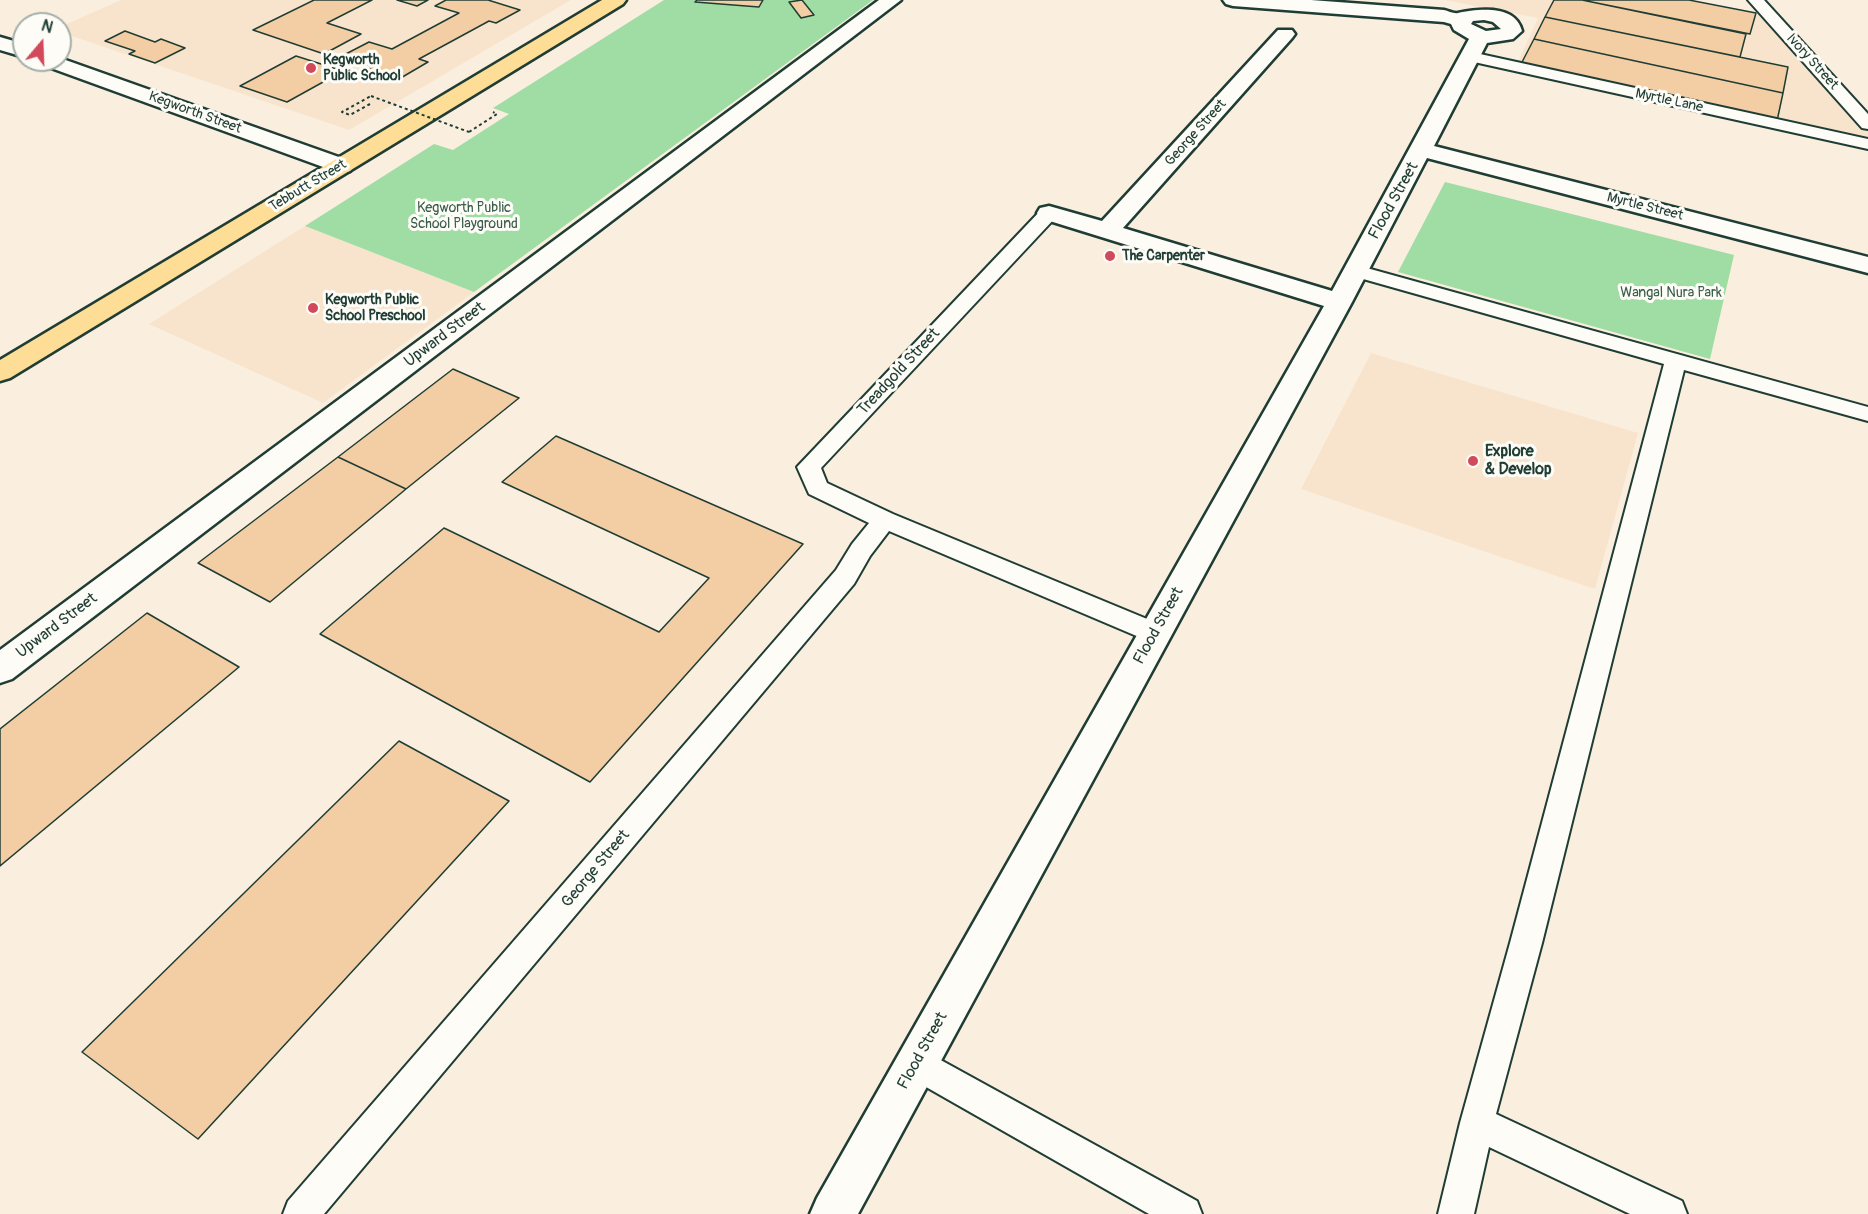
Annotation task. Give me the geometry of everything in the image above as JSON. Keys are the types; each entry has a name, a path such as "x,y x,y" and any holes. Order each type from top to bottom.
{"main road":[{"name":"Tebbutt Street","path":"0,372 616,0"}],"street":[{"name":"Upward Street","path":"0,669 891,0"},
{"path":"1233,0 1444,16 1475,11 1492,15 1508,13 1512,28 1509,34 1476,47 1464,29 1475,11"},
{"name":"George Street","path":"1107,231 1285,34"},
{"name":"Flood Street","path":"833,1214 1339,302 1476,47"},
{"name":"Kegworth Street","path":"72,69 342,166"},
{"name":"Myrtle Street","path":"1422,150 1868,265"},
{"name":"Treadgold Street","path":"1049,213 1339,302"}],"lane":[{"name":"Ivory Street","path":"1756,0 1868,124"},
{"name":"Myrtle Lane","path":"1476,47 1868,144"},
{"name":"Treadgold Street","path":"1049,213 809,467 817,488 885,520 1155,633"},
{"path":"1356,271 1868,414"},
{"path":"1456,1214 1477,1123 1529,932 1676,359"},
{"name":"George Street","path":"301,1214 845,577 861,550 885,520"},
{"path":"917,1063 1184,1214"},
{"path":"1477,1123 1669,1214"}],"path":[{"path":"370,104 350,116 342,112 371,96 469,132"}],"shaded area":[{"name":"Kegworth Public School","path":"121,0 571,0 349,130 72,36 72,22"},
{"path":"1445,0 1689,0 1756,13 1774,20 1868,124 1868,143 1517,64 1538,18"},
{"name":"Kegworth Public School Preschool","path":"305,226 474,292 323,403 149,324"},
{"name":"Explore & Develop","path":"1371,353 1638,433 1595,589 1301,489"}],"green space":[{"name":"Kegworth Public School Playground","path":"664,0 873,0 474,292 305,226 434,144 453,150 509,114 493,108"},
{"name":"Wangal Nura Park","path":"1445,182 1734,255 1710,359 1398,272"}],"building":[{"path":"314,0 372,0 327,23 361,34 324,54 253,30"},
{"path":"397,0 428,0 417,6"},
{"path":"446,0 488,0 520,10 496,23 489,21 419,59 428,62 399,79 338,58 369,42 392,49 459,13 435,6"},
{"path":"697,0 763,0 759,7 695,2"},
{"path":"802,0 814,15 801,18 789,2"},
{"path":"1554,0 1582,0 1746,34 1740,57 1545,17"},
{"path":"1582,0 1689,0 1756,13 1750,34"},
{"path":"1545,17 1788,67 1783,93 1534,39"},
{"path":"125,31 155,42 161,39 185,48 155,63 129,54 135,51 105,41"},
{"path":"1534,39 1783,93 1777,121 1521,64"},
{"path":"296,56 343,71 287,102 240,86"},
{"path":"453,369 519,398 406,489 338,457"},
{"path":"556,436 803,544 590,782 320,634 444,528 659,632 709,578 502,482"},
{"path":"338,457 406,489 270,602 198,563"},
{"path":"147,613 239,667 0,866 0,729"},
{"path":"399,741 509,801 198,1139 82,1052"}],"place":[{"name":"Kegworth Public School","path":"311,68"},
{"name":"The Carpenter","path":"1110,256"},
{"name":"Kegworth Public School Preschool","path":"313,308"},
{"name":"Explore & Develop","path":"1473,461"}]}
